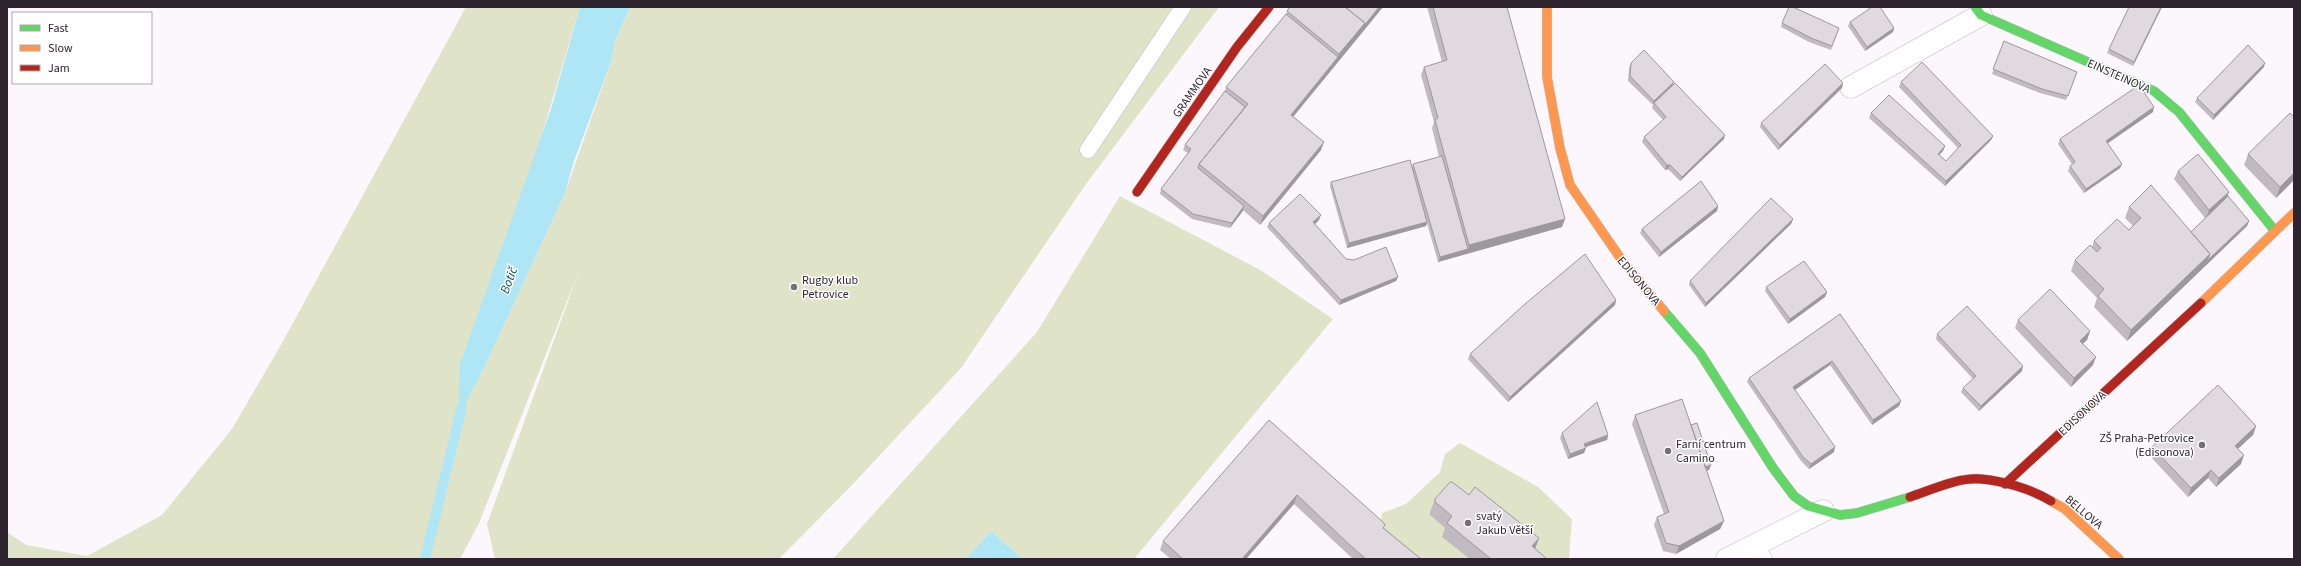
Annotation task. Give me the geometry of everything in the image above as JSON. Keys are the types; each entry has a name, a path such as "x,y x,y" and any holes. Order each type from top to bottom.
{"street":[{"name":"GRAMMOVA","path":"1137,192 1237,47 1269,7"},
{"name":"EDISONOVA","path":"1546,7 1547,77 1560,148 1570,185 1621,259 1700,353 1773,468 1794,496 1808,506 1823,511 1840,515 1857,513 1961,482 1980,479 2005,484 2178,325 2294,213"},
{"name":"EINSTEINOVA","path":"1851,87 1978,11 2154,90 2179,112 2275,231"},
{"name":"BELLOVA","path":"2005,484 2039,494 2065,509 2119,559"},
{"path":"1727,559 1760,552 1823,511"}],"lane":[{"path":"1088,150 1183,7"}],"green space":[{"name":"Rugby klub Petrovice","path":"466,7 580,7 458,417 484,368 565,193 612,59 615,41 630,7 1219,7 1086,184 961,368 853,484 779,559 495,559 487,524 579,271 479,523 460,559 7,559 7,532 26,545 87,556 162,515 232,429 282,343"},
{"path":"1120,196 1262,271 1333,319 1134,559 1023,559 991,531 966,559 833,559 1037,332"},
{"path":"1460,443 1538,487 1572,519 1569,559 1528,559 1447,530 1470,559 1407,559 1380,531 1382,513 1406,504 1440,472 1445,454"}],"water":[{"path":"580,7 630,7 615,41 612,59 574,161 565,193 484,368 458,418 460,364 551,109"},
{"path":"991,531 1023,559 966,559"}],"building":[{"path":"1290,7 1345,7 1365,23 1339,54 1287,11"},
{"path":"1345,7 1379,7 1364,26 1365,23"},
{"path":"1433,7 1507,7 1565,219 1469,245 1435,120 1438,118 1424,67 1447,60"},
{"path":"1789,7 1793,7 1839,28 1832,46 1811,38 1782,23"},
{"path":"1872,7 1880,7 1894,28 1867,47 1850,22"},
{"path":"2129,7 2161,7 2134,62 2109,49"},
{"path":"1286,14 1338,57 1291,115 1324,142 1263,216 1199,164 1248,104 1226,87"},
{"path":"2004,41 2077,72 2068,96 2042,89 1993,69"},
{"path":"2248,45 2265,63 2214,115 2197,98"},
{"path":"1644,50 1674,82 1654,101 1630,76 1631,63"},
{"path":"1922,62 1993,136 1946,181 1871,113 1889,95 1945,146 1938,154 1946,161 1961,145 1901,82"},
{"path":"1825,64 1843,83 1780,145 1761,123"},
{"path":"1675,83 1725,135 1682,177 1670,165 1667,165 1644,137 1666,117 1654,103"},
{"path":"2139,85 2154,107 2106,141 2122,164 2086,189 2070,166 2075,162 2060,139"},
{"path":"1225,91 1245,107 1199,164 1198,168 1244,206 1232,223 1193,214 1161,189 1191,149 1185,145"},
{"path":"2290,113 2294,117 2294,173 2280,187 2248,154"},
{"path":"2198,154 2229,192 2209,210 2178,171"},
{"path":"1442,156 1468,249 1440,257 1413,164"},
{"path":"1410,160 1427,222 1349,243 1331,182"},
{"path":"1701,181 1718,206 1661,252 1642,229"},
{"path":"2151,185 2210,254 2131,330 2098,296 2104,289 2075,260 2090,245 2097,252 2101,248 2094,241 2117,219 2129,230 2141,218 2129,207"},
{"path":"1300,194 1321,215 1313,222 1346,259 1354,260 1386,247 1398,277 1341,300 1269,223"},
{"path":"2228,196 2249,221 2207,261 2210,254 2191,232"},
{"path":"1771,198 1793,219 1706,303 1690,281"},
{"path":"1585,254 1616,300 1510,397 1470,354 1525,304"},
{"path":"1804,261 1827,292 1790,319 1766,287"},
{"path":"2050,289 2090,331 2080,341 2096,357 2074,378 2018,320"},
{"path":"1967,306 2023,366 1981,406 1963,388 1976,376 1937,334"},
{"path":"1840,314 1901,401 1873,420 1832,361 1793,387 1835,447 1811,464 1803,457 1749,378"},
{"name":"ZŠ Praha-Petrovice (Edisonova)","path":"2218,385 2256,426 2235,446 2244,455 2219,478 2211,470 2191,488 2152,447"},
{"name":"Farní centrum Camino","path":"1682,399 1724,521 1679,546 1666,543 1657,517 1669,512 1635,415"},
{"path":"1597,402 1608,435 1584,444 1586,448 1570,454 1562,433"},
{"path":"1269,420 1383,522 1385,525 1383,528 1421,559 1366,559 1297,495 1242,559 1183,559 1163,541"},
{"path":"1697,423 1711,465 1705,467 1691,425"},
{"name":"svatý Jakub Větší","path":"1450,482 1469,495 1475,487 1539,538 1532,546 1547,559 1491,559 1447,523 1452,516 1435,502 1435,499"}],"waterway":[{"name":"Botič","path":"425,559 462,406"}],"traffic: fast":[{"path":"1975,7 1981,15 2154,91 2179,112 2275,231"},
{"path":"1664,311 1700,353 1773,468 1794,496 1808,506 1840,515 1857,513 1910,497"}],"traffic: slow":[{"path":"1547,7 1547,77 1560,148 1570,185 1621,259 1664,311"},
{"path":"2201,303 2294,213"},
{"path":"2051,501 2065,509 2119,559"}],"traffic: jam":[{"path":"1137,192 1237,47 1269,7"},
{"path":"2005,484 2201,303"},
{"path":"1910,497 1954,482 1981,479 2017,486 2051,501"}],"place":[{"name":"Rugby klub Petrovice","path":"794,287"},
{"name":"ZŠ Praha-Petrovice (Edisonova)","path":"2202,445"},
{"name":"Farní centrum Camino","path":"1668,451"},
{"name":"svatý Jakub Větší","path":"1468,523"}]}
